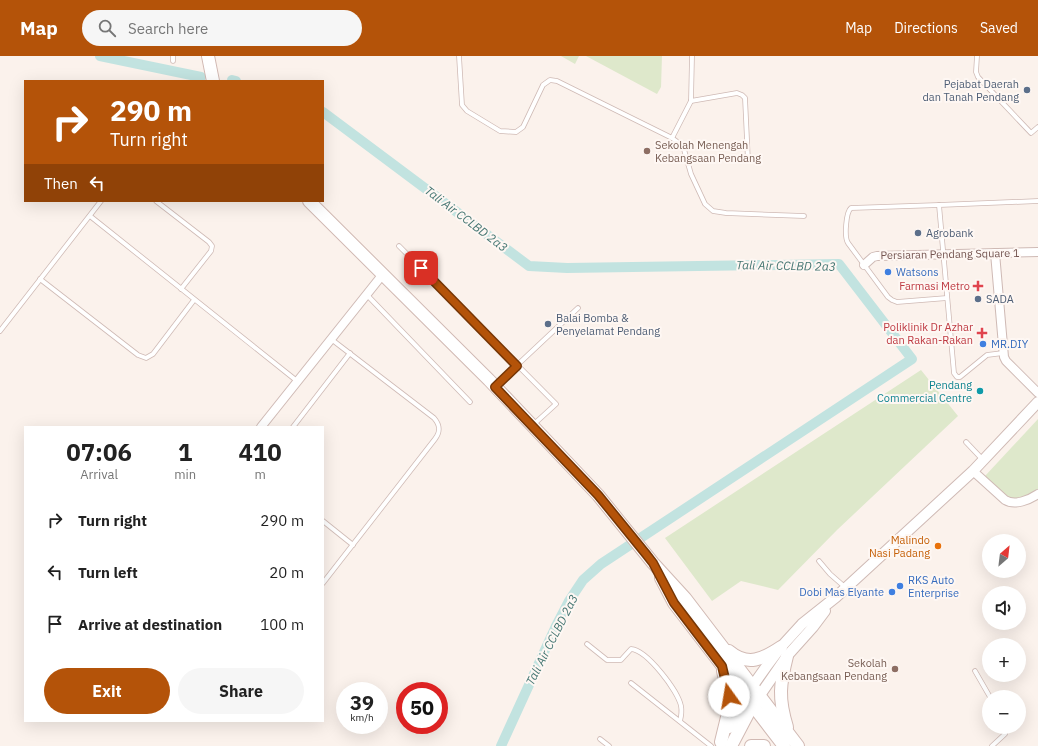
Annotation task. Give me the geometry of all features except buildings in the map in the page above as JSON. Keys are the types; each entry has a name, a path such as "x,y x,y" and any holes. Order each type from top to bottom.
{"main road":[{"path":"208,56 213,80"},
{"path":"310,202 495,387 598,495 624,528 685,598 798,746"},
{"path":"650,558 674,603 784,746"},
{"path":"716,638 734,656 744,660 754,660 784,651 780,697 789,734"},
{"path":"720,745 730,705 722,666"},
{"path":"720,745 749,701"},
{"path":"751,746 764,746"}],"street":[{"name":"Persiaran Pendang Square 1","path":"864,265 873,257 877,256 1038,252"},
{"path":"995,253 1003,353 1006,361 1038,393"},
{"path":"261,426 383,274"},
{"path":"749,701 784,651 813,627 836,597 984,461 1038,402"},
{"path":"973,471 1009,502 1029,500 1038,494"}],"lane":[{"path":"173,56 173,61"},
{"path":"460,56 462,105 467,111 500,131 516,132 523,127 543,85 550,80 557,81 681,143 696,186 705,204 713,211 726,214 804,216"},
{"path":"672,138 692,101 692,56"},
{"path":"977,56 976,72 978,77 1031,133 1038,127"},
{"path":"692,101 737,93 745,98 748,161"},
{"path":"947,298 894,301 888,297 846,240 849,209 852,207 1038,201"},
{"path":"0,331 101,202"},
{"path":"157,202 209,242 212,246 211,250 181,289"},
{"path":"939,204 955,375 957,377 962,376 987,355 1003,353"},
{"path":"90,216 297,381"},
{"path":"399,246 556,404 532,426"},
{"path":"40,279 138,355 146,358 153,354 194,300"},
{"path":"366,294 470,402"},
{"path":"495,387 578,308"},
{"path":"324,582 436,439 440,430 434,418 331,339"},
{"path":"294,426 350,353"},
{"path":"966,442 984,461"},
{"path":"324,522 353,545"},
{"path":"819,561 830,574 846,588"},
{"path":"587,644 607,660 621,660 630,649 639,652 662,674 673,688 681,706 682,716 680,721"},
{"path":"975,671 986,690"},
{"path":"631,683 680,721 720,745"},
{"path":"992,746 1005,734"},
{"path":"600,739 609,746"}],"green space":[{"path":"561,56 579,56 575,64"},
{"path":"586,56 662,56 661,87 657,94"},
{"path":"921,370 958,416 837,530 778,590 741,581 712,601 665,538"},
{"path":"1038,419 1038,490 1026,497 1010,499 985,476"}],"waterway":[{"path":"100,56 201,77"},
{"name":"Tali Air CCLBD 2a3","path":"324,113 529,266 567,268 839,264 912,359 601,564 583,580 569,601 556,626 501,746"}],"place":[{"name":"Pejabat Daerah dan Tanah Pendang","path":"1027,90"},
{"name":"Sekolah Menengah Kebangsaan Pendang","path":"647,151"},
{"name":"Agrobank","path":"918,233"},
{"name":"Watsons","path":"888,272"},
{"name":"Farmasi Metro","path":"978,286"},
{"name":"SADA","path":"978,299"},
{"name":"Balai Bomba & Penyelamat Pendang","path":"548,324"},
{"name":"Poliklinik Dr Azhar dan Rakan-Rakan","path":"982,333"},
{"name":"MR.DIY","path":"983,344"},
{"name":"Pendang Commercial Centre","path":"980,391"},
{"name":"Malindo Nasi Padang","path":"938,546"},
{"name":"RKS Auto Enterprise","path":"900,586"},
{"name":"Dobi Mas Elyante","path":"892,592"},
{"name":"Sekolah Kebangsaan Pendang","path":"895,669"}],"route":[{"path":"421,268 517,366 495,387 598,495 653,563 674,603 722,666 729,696"}]}
